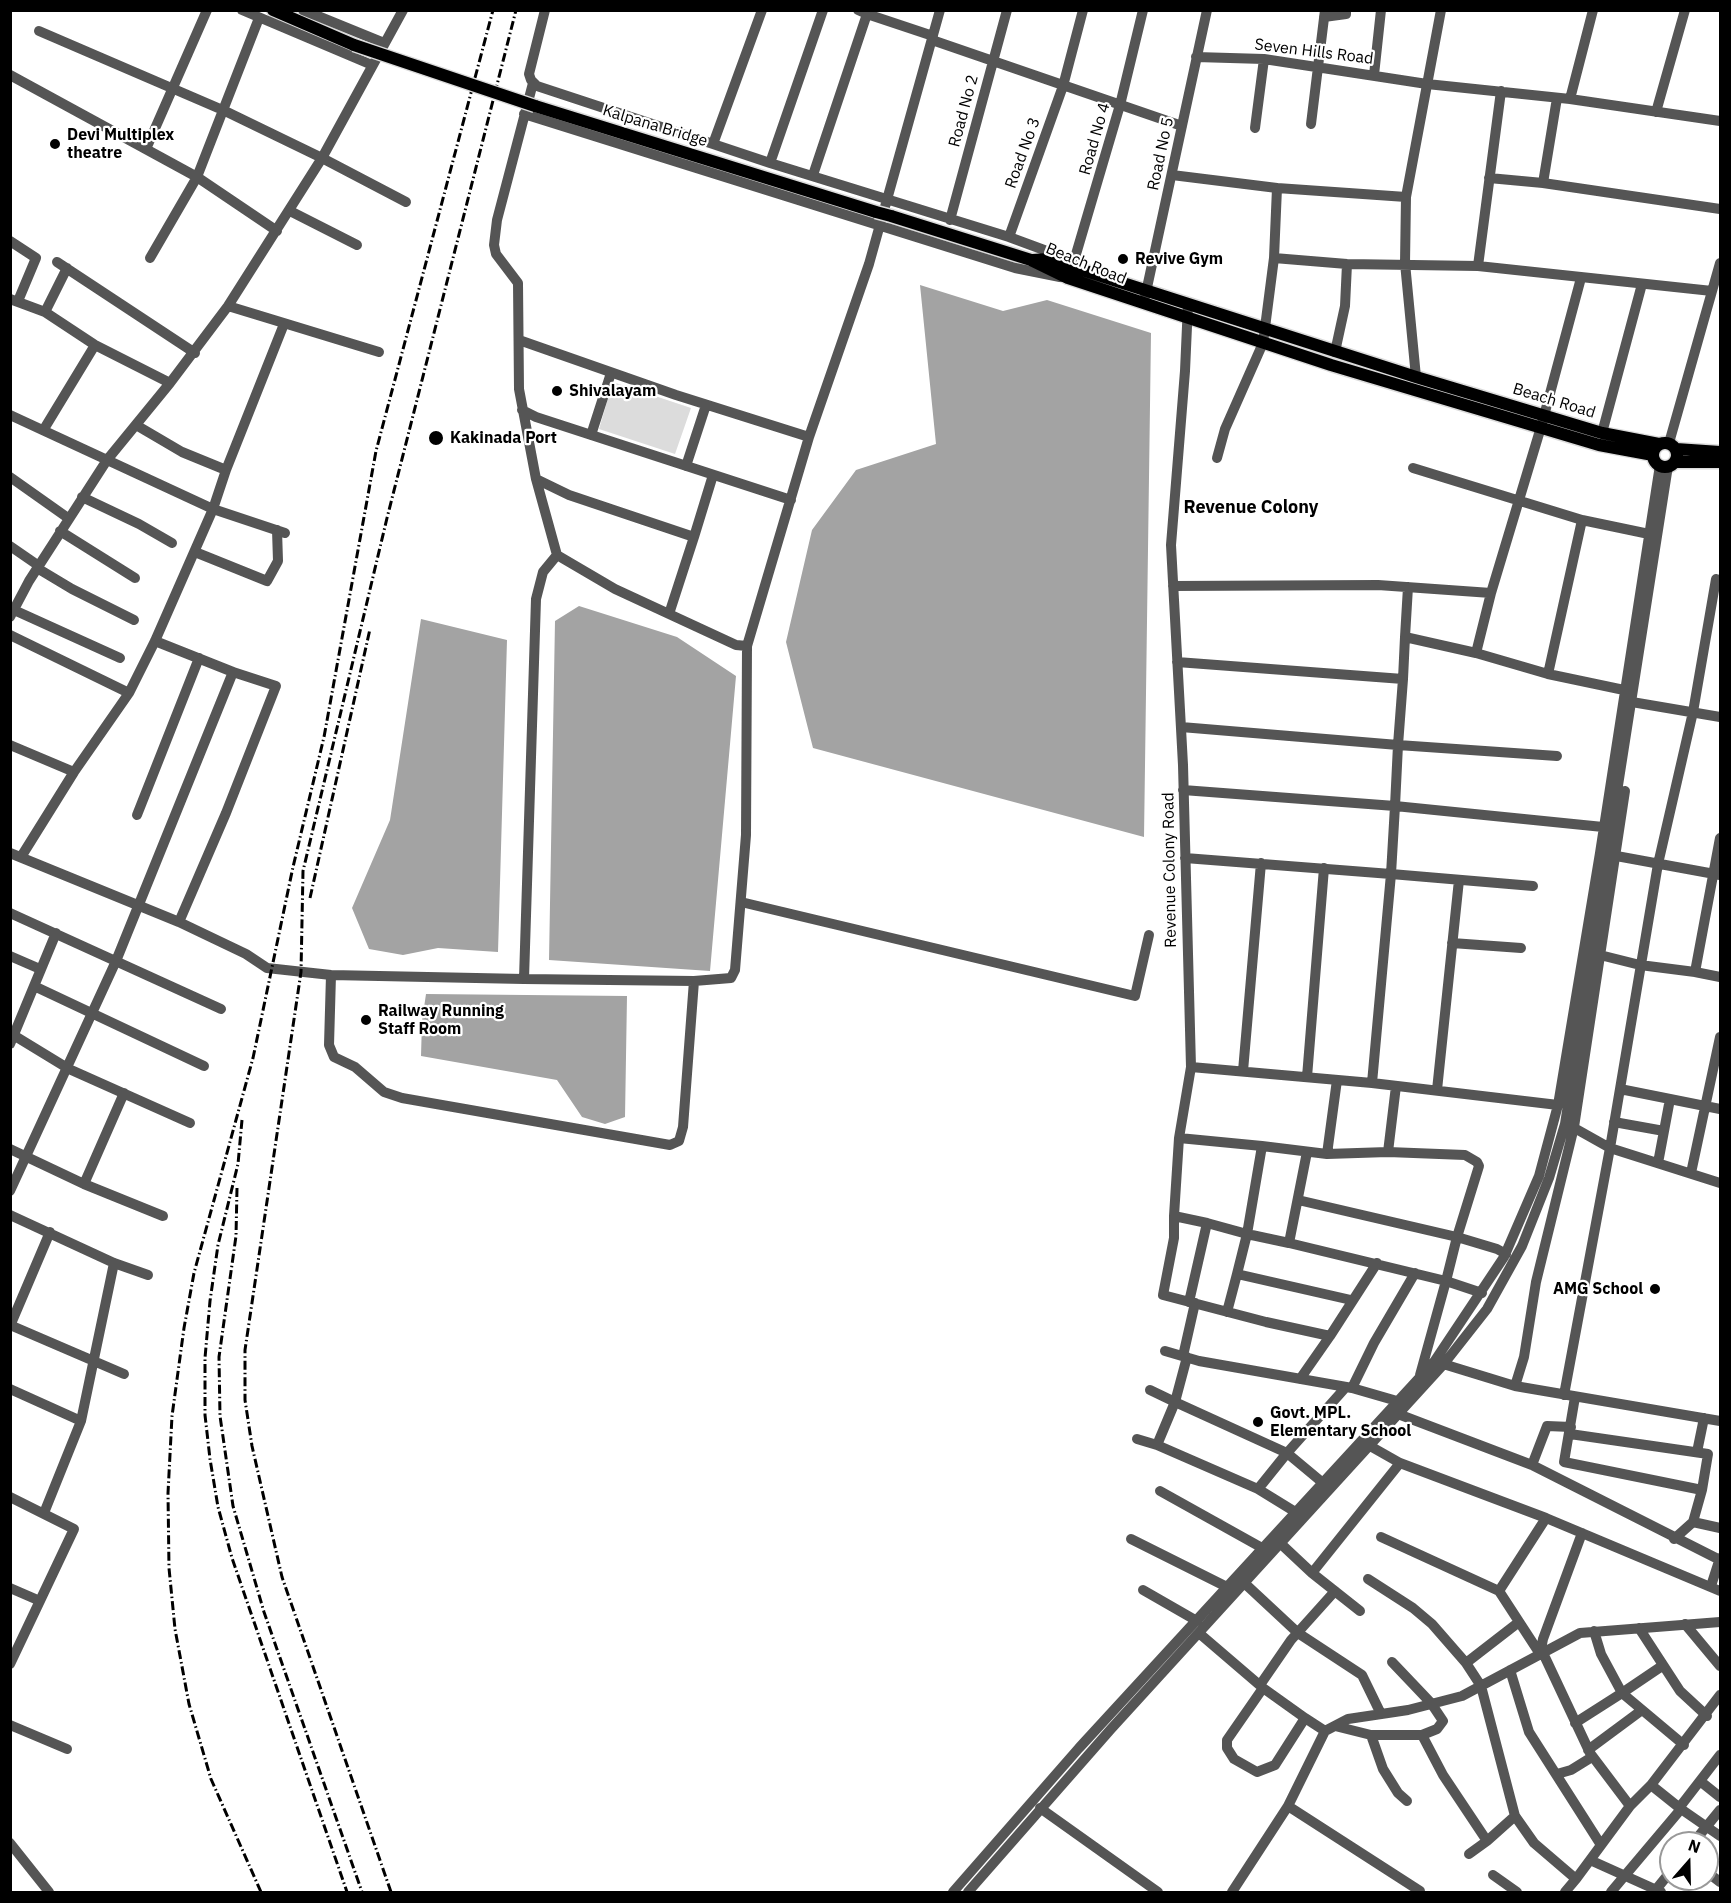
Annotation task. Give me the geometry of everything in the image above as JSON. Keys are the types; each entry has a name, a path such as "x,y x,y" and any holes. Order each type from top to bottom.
{"main road":[{"name":"Kalpana Bridge","path":"273,10 354,45 535,106 882,217 1032,260"},
{"name":"Beach Road","path":"1032,260 1048,259 1084,271 1145,297 1187,319 1263,343 1543,421 1602,434 1720,452"},
{"name":"Beach Road","path":"1032,260 1068,278 1145,297 1188,304 1416,378 1543,421 1599,445 1664,462 1720,462"},
{"path":"1664,462 1668,445"},
{"path":"1664,462 1668,445"}],"street":[{"path":"146,149 174,91 207,10"},
{"path":"242,10 372,65"},
{"path":"303,10 384,43"},
{"path":"120,658 12,614 68,518 107,460 195,352 290,211 322,158 403,10"},
{"path":"545,10 529,74 533,83 497,220 494,245 496,254 518,283 519,389 522,410 536,479 557,555 615,589 736,645 747,646"},
{"path":"713,144 762,10"},
{"path":"770,163 823,10"},
{"path":"284,324 195,552 129,693 16,855 179,922 246,954 267,968 331,975 693,981 731,978 735,970 746,835 747,646 809,437 888,199 940,10"},
{"name":"Road No 2","path":"950,220 1007,10"},
{"name":"Road No 3","path":"1009,237 1063,86 1083,10"},
{"name":"Road No 4","path":"1074,261 1120,105 1143,10"},
{"name":"Road No 5","path":"1145,297 1208,10"},
{"path":"1311,124 1325,14 1346,14 1346,10"},
{"path":"1374,75 1381,10"},
{"path":"1416,378 1405,263 1406,197 1441,10"},
{"path":"1570,99 1593,10"},
{"path":"1656,112 1685,10"},
{"path":"813,175 863,12 993,62 1182,126"},
{"path":"150,258 197,177 225,111 259,18"},
{"path":"39,31 225,111 406,202"},
{"name":"Seven Hills Road","path":"1196,57 1264,59 1427,84 1570,99 1720,121"},
{"path":"1255,128 1264,59"},
{"path":"10,75 197,177 277,231"},
{"path":"533,83 770,163 1009,237 1074,261 1084,271"},
{"path":"1478,266 1501,91"},
{"path":"1543,183 1557,98"},
{"path":"524,114 882,217 1015,268 1068,278"},
{"path":"1172,175 1276,188 1406,197"},
{"path":"1489,178 1543,183 1720,209"},
{"path":"1217,458 1225,429 1263,343 1274,258 1276,188"},
{"path":"290,211 357,245"},
{"path":"10,241 36,258 14,300 45,312 95,345 170,383"},
{"path":"1274,258 1347,264 1405,263 1478,266 1712,291"},
{"path":"57,262 195,352"},
{"path":"1668,445 1720,263"},
{"path":"1335,352 1345,306 1347,264"},
{"path":"45,312 67,268"},
{"path":"1476,653 1491,593 1543,421 1581,278"},
{"path":"1602,434 1642,284"},
{"name":"Revenue Colony Road","path":"1188,304 1171,545 1184,790 1191,1067 1179,1138 1174,1238 1163,1295 1192,1302"},
{"path":"228,306 379,352"},
{"path":"519,340 706,405 809,437"},
{"path":"44,429 95,345"},
{"path":"591,435 611,373"},
{"path":"686,466 706,405"},
{"path":"522,410 591,435 791,500"},
{"path":"10,415 213,509 281,531 278,561 267,581 195,552"},
{"path":"136,425 182,452 226,470"},
{"path":"968,1893 1040,1809 1200,1634 1264,1549 1420,1375 1439,1362 1506,1254 1539,1176 1592,953 1611,855 1627,700 1649,534 1664,462"},
{"path":"1515,1386 1524,1357 1536,1282 1570,1126 1592,953 1603,827 1627,700 1664,462"},
{"path":"1413,468 1582,520 1649,534"},
{"path":"669,614 713,475"},
{"path":"10,477 68,518"},
{"path":"536,479 569,495 694,537"},
{"path":"82,497 139,524 172,543"},
{"path":"1548,674 1582,520"},
{"path":"60,531 135,578"},
{"path":"10,546 72,589 134,620"},
{"path":"524,979 536,599 543,572 557,555"},
{"path":"1558,1480 1570,1430 1569,1396 1658,864 1693,712 1716,579 1720,580"},
{"path":"1173,586 1408,587 1491,593"},
{"path":"1372,1083 1395,806 1408,587"},
{"path":"10,635 129,693"},
{"path":"1405,638 1476,653 1627,700 1720,717"},
{"path":"155,641 233,672 276,686 226,813 179,922"},
{"path":"137,815 199,658"},
{"path":"1177,662 1403,679"},
{"path":"10,1191 69,1069 116,961 233,672"},
{"path":"1181,727 1557,756"},
{"path":"10,745 74,772"},
{"path":"1184,790 1395,806 1603,827"},
{"path":"1695,972 1717,874 1720,838"},
{"path":"1611,855 1717,874"},
{"path":"1185,858 1533,886"},
{"path":"1243,1071 1261,863"},
{"path":"1307,1077 1324,868"},
{"path":"1437,1090 1459,880"},
{"path":"741,902 1135,996 1149,935"},
{"path":"10,913 221,1009"},
{"path":"56,933 12,1037 69,1069 190,1123"},
{"path":"1452,943 1521,948"},
{"path":"1592,953 1641,965 1720,976"},
{"path":"10,956 40,969"},
{"path":"331,975 329,1045 334,1056 355,1067 384,1092 402,1098 670,1145 679,1141 683,1127 693,981"},
{"path":"34,986 204,1066"},
{"path":"1691,1173 1706,1106 1717,1072 1720,1039"},
{"path":"1191,1067 1372,1083 1557,1105"},
{"path":"1327,1154 1337,1080"},
{"path":"1388,1152 1396,1086"},
{"path":"1620,1089 1720,1109"},
{"path":"84,1184 124,1093"},
{"path":"1659,1163 1670,1099"},
{"path":"1554,1120 1610,1148 1720,1183"},
{"path":"1614,1122 1664,1131"},
{"path":"953,1893 1079,1748 1227,1587 1241,1580 1280,1543 1370,1446 1439,1362 1487,1309 1510,1271 1570,1126"},
{"path":"1179,1138 1327,1154 1388,1152 1465,1155 1477,1162 1479,1166 1457,1237 1420,1375"},
{"path":"1227,1312 1247,1234 1262,1146"},
{"path":"10,1149 84,1184 163,1216"},
{"path":"1289,1243 1307,1152"},
{"path":"1298,1200 1457,1237 1506,1254"},
{"path":"10,1215 114,1263 148,1275"},
{"path":"1174,1216 1377,1263 1482,1293"},
{"path":"1157,1444 1175,1402 1185,1357 1192,1302 1207,1223"},
{"path":"50,1232 11,1326 124,1374"},
{"path":"44,1513 81,1422 114,1263"},
{"path":"1300,1379 1377,1263"},
{"path":"1258,1489 1287,1453 1349,1387 1415,1273"},
{"path":"1237,1274 1351,1300"},
{"path":"1192,1302 1330,1336"},
{"path":"1165,1350 1185,1357 1349,1387 1397,1401"},
{"path":"1439,1362 1515,1386 1720,1421"},
{"path":"10,1389 81,1422"},
{"path":"1150,1390 1287,1453 1323,1483"},
{"path":"1370,1446 1400,1463 1546,1518 1716,1588 1720,1559 1674,1539 1532,1465 1398,1414"},
{"path":"1697,1452 1704,1418"},
{"path":"1532,1465 1547,1425 1708,1454 1702,1490 1693,1522 1674,1539"},
{"path":"1137,1439 1157,1444 1258,1489 1297,1513"},
{"path":"1564,1462 1702,1490"},
{"path":"1312,1573 1400,1463"},
{"path":"1160,1491 1264,1549"},
{"path":"11,1498 74,1529 12,1659"},
{"path":"1499,1592 1546,1518"},
{"path":"1693,1522 1720,1528"},
{"path":"1542,1653 1582,1533"},
{"path":"1381,1537 1499,1592 1542,1653 1590,1753 1630,1806"},
{"path":"1131,1539 1227,1587"},
{"path":"1280,1543 1312,1573 1360,1611"},
{"path":"1368,1579 1413,1608 1432,1624 1466,1663 1481,1686 1515,1816 1534,1843 1576,1879"},
{"path":"1241,1580 1299,1631 1362,1675 1381,1714"},
{"path":"10,1588 40,1601"},
{"path":"1143,1590 1197,1621"},
{"path":"1305,1718 1275,1765 1267,1770 1257,1772 1234,1759 1227,1748 1227,1740 1299,1631 1335,1591"},
{"path":"1466,1663 1519,1622"},
{"path":"1232,1893 1288,1806 1330,1729 1348,1719 1408,1710 1462,1696 1580,1633 1720,1622"},
{"path":"1685,1624 1720,1666"},
{"path":"1639,1628 1680,1692 1707,1716"},
{"path":"1594,1631 1601,1654 1622,1693 1684,1745"},
{"path":"1200,1634 1262,1687 1305,1718 1330,1729 1371,1734 1422,1735 1437,1729 1443,1721 1431,1703 1392,1662"},
{"path":"1575,1723 1662,1666"},
{"path":"1510,1670 1528,1732 1601,1845"},
{"path":"1565,1893 1630,1806 1651,1785 1719,1703"},
{"path":"1557,1774 1571,1770 1642,1710"},
{"path":"10,1725 67,1749"},
{"path":"1371,1734 1383,1769 1398,1793 1407,1801"},
{"path":"1422,1735 1443,1775 1487,1841"},
{"path":"1611,1893 1720,1755"},
{"path":"1700,1781 1720,1797"},
{"path":"1651,1785 1720,1836"},
{"path":"1288,1806 1420,1891"},
{"path":"1040,1809 1158,1893"},
{"path":"1703,1831 1720,1810"},
{"path":"1469,1854 1515,1816"},
{"path":"10,1843 49,1893"},
{"path":"1590,1860 1657,1892"},
{"path":"1492,1875 1517,1893"}],"shaded area":[{"path":"920,285 1003,311 1047,300 1151,333 1144,837 813,748 786,642 812,530 856,470 936,444"},
{"path":"613,382 691,408 675,454 599,429"},
{"path":"579,606 677,637 736,676 710,971 549,960 555,621"},
{"path":"421,619 507,640 498,952 438,948 403,955 369,949 352,908 390,820"},
{"path":"426,994 627,996 625,1117 605,1124 582,1117 557,1080 421,1056 422,1021"}],"railway":[{"path":"261,1892 211,1779 189,1704 175,1629 169,1568 168,1493 172,1416 194,1273 253,1058 293,867 324,737 376,451 493,10"},
{"path":"391,1892 282,1577 252,1446 245,1400 245,1350 301,972 303,871 387,518 516,10"},
{"path":"310,898 370,629"},
{"path":"242,1120 238,1164 218,1245 210,1301 205,1358 205,1415 210,1459 218,1507 232,1558 347,1892"},
{"path":"237,1188 236,1236 219,1357 220,1416 233,1506 264,1612 362,1892"}],"place":[{"name":"Devi Multiplex theatre","path":"55,144"},
{"name":"Revive Gym","path":"1123,259"},
{"name":"Shivalayam","path":"557,391"},
{"name":"Kakinada Port","path":"436,438"},
{"name":"Railway Running Staff Room","path":"366,1020"},
{"name":"AMG School","path":"1655,1289"},
{"name":"Govt. MPL. Elementary School","path":"1258,1422"}],"district":[{"name":"Revenue Colony","path":"1251,508"}]}
